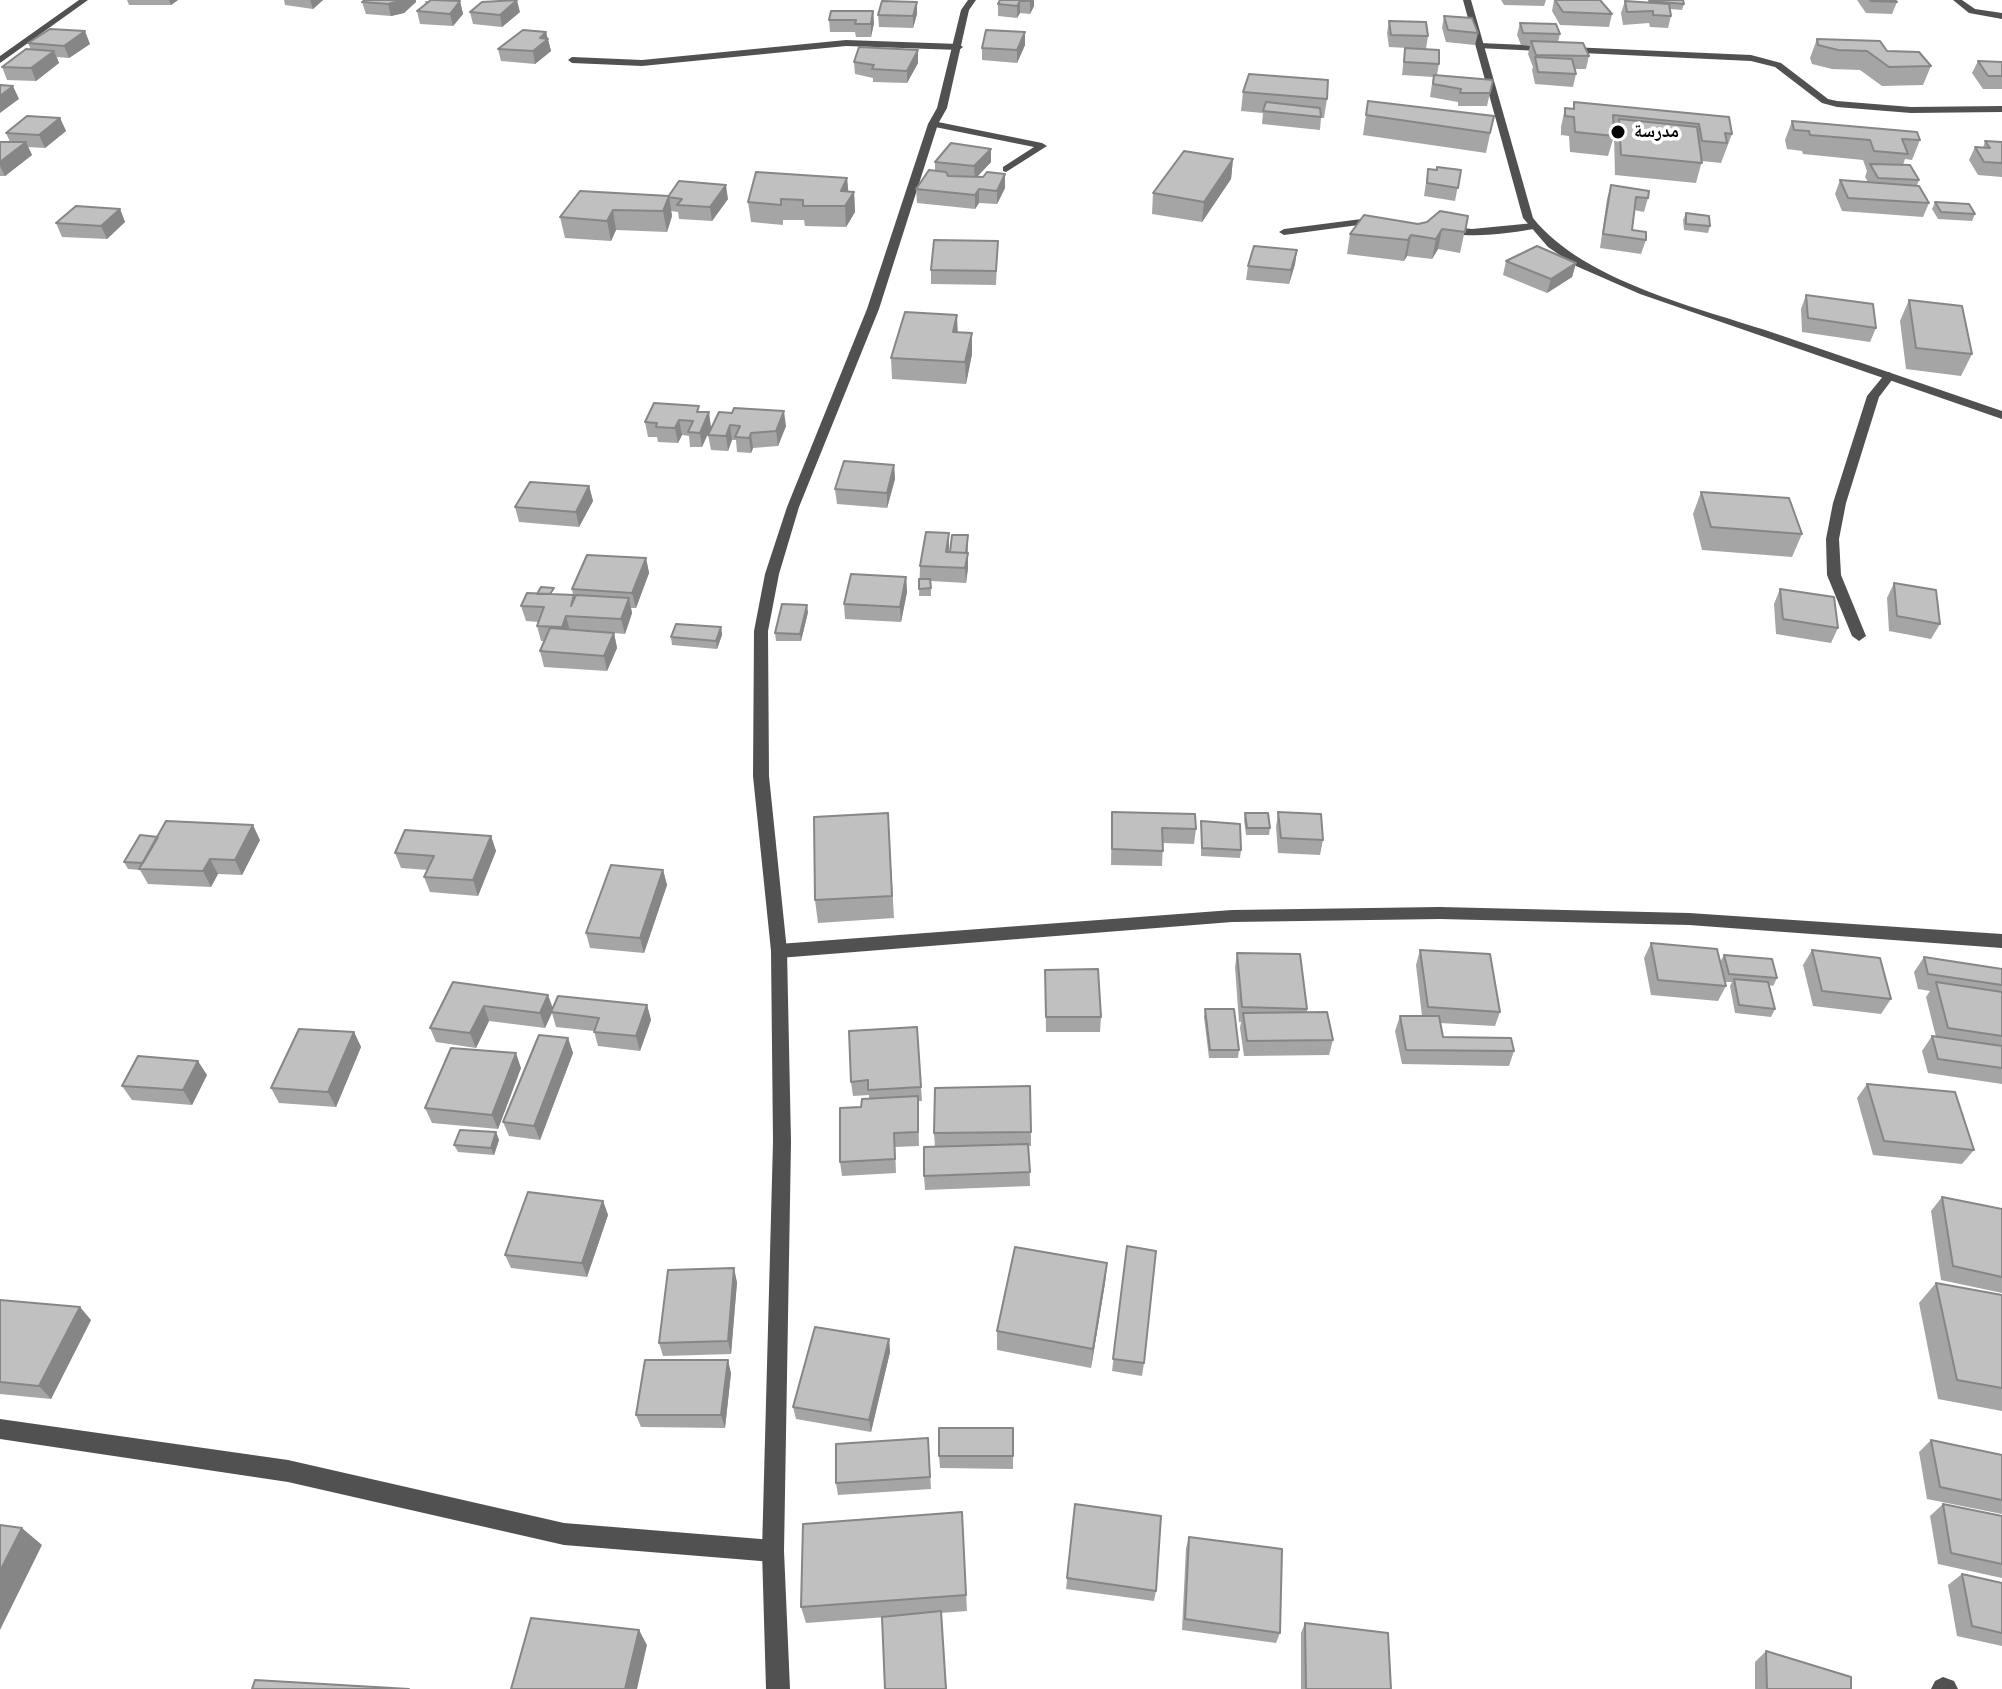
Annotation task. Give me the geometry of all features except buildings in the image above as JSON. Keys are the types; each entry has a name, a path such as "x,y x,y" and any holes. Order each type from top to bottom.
{"street":[{"path":"0,60 84,0"},
{"path":"778,1689 773,1551 782,1142 779,951 761,776 761,631 772,574 793,507 873,309 933,124 942,108 959,47 965,10 972,0"},
{"path":"1467,0 1520,191 1534,226 1564,255 1591,270 2002,415"},
{"path":"1957,0 1972,11 2002,16"},
{"path":"572,60 642,63 846,43 959,47"},
{"path":"1480,46 1751,58 1778,65 1807,83 1825,101 1837,104 1911,110 2002,109"},
{"path":"933,124 1042,146 1006,169"},
{"path":"1284,232 1376,220 1390,222"},
{"path":"1431,227 1472,232 1534,226"},
{"path":"1859,636 1831,556 1835,526 1868,411 1873,396 1889,376"},
{"path":"779,951 1232,916 1440,913 1689,919 2002,941"},
{"path":"0,1429 288,1471 564,1534 773,1551"}],"place":[{"name":"مدرسة","path":"1618,132"}]}
